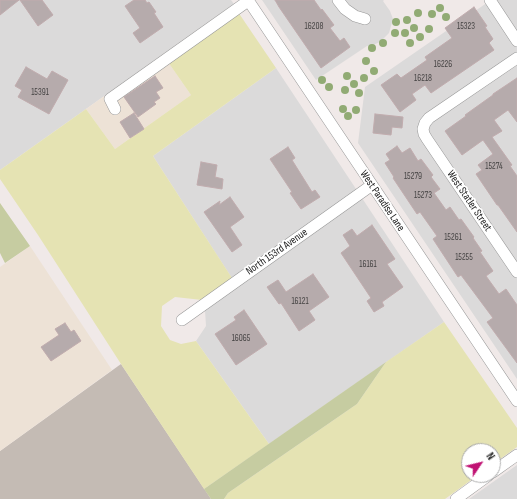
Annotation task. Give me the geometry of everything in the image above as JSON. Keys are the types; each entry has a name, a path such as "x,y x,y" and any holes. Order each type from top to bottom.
{"street":[{"path":"115,110 110,99 248,0"},
{"name":"West Paradise Lane","path":"248,0 517,401"},
{"path":"338,0 345,9 355,16 365,19"},
{"path":"490,0 517,41"},
{"name":"West Statler Street","path":"517,58 429,118 423,129 427,139 517,272"},
{"name":"North 153rd Avenue","path":"182,320 372,185"},
{"path":"501,466 517,455"},
{"path":"456,499 478,483"}],"shaded area":[{"path":"0,0 231,0 234,4 0,170"},
{"path":"262,0 384,0 383,1 390,11 393,19 389,33 380,42 367,46 316,80"},
{"path":"491,0 517,0 517,379 358,143 365,87"},
{"path":"234,4 168,62 191,95 115,149 86,109"},
{"path":"238,12 276,68 153,156 232,278 202,300 175,297 162,306 161,326 170,340 181,344 196,341 269,444 204,489 0,179 0,170 86,109 115,149 191,95 168,62"},
{"path":"276,68 444,322 269,444 196,341 206,326 205,310 237,286 153,156"},
{"path":"30,246 112,370 0,451 0,267"},
{"path":"444,322 517,428 517,447 501,458 501,443 461,443 461,483 467,483 445,499 224,499 228,493 357,404 386,362"},
{"path":"121,364 211,499 0,499 0,451"},
{"path":"517,465 517,499 469,499 492,483 501,483 501,476"}],"green space":[{"path":"0,203 30,246 5,263 0,253"},
{"path":"386,362 357,404 228,493 224,499 211,499 204,489"}],"building":[{"path":"0,0 19,0 0,15"},
{"path":"20,0 42,0 53,15 38,26"},
{"path":"134,0 145,0 147,3 149,2 156,12 154,13 163,27 140,43 133,33 140,28 125,6"},
{"path":"275,0 314,0 334,25 330,28 340,41 344,38 350,47 321,68"},
{"path":"474,7 487,26 485,27 493,39 489,43 494,50 431,93 425,85 412,94 416,100 400,112 381,85 397,74 401,78 427,60 425,57 452,38 445,28"},
{"path":"26,67 47,79 52,71 68,80 49,114 18,97 22,90 15,86"},
{"path":"155,76 163,88 156,92 160,98 154,102 156,104 138,117 124,97"},
{"path":"517,78 517,122 508,110 494,120 502,131 492,137 512,165 510,166 517,176 517,232 476,174 482,170 478,165 493,154 483,140 462,155 445,131 493,94"},
{"path":"134,113 144,129 130,138 120,122"},
{"path":"375,114 403,117 402,128 392,127 391,135 373,133"},
{"path":"397,146 402,153 410,148 418,161 421,159 433,175 431,177 440,189 434,193 446,210 450,207 459,220 461,219 482,251 480,252 493,271 486,276 499,294 506,289 517,305 517,363 487,322 493,318 461,275 458,277 433,239 437,236 420,212 417,214 393,178 394,177 385,163 390,160 386,154"},
{"path":"288,147 295,158 292,160 312,192 315,190 320,197 301,209 290,193 292,192 270,159"},
{"path":"201,162 217,165 215,177 223,179 222,189 197,185"},
{"path":"230,197 244,217 230,227 242,245 232,252 204,212 220,201 219,205"},
{"path":"372,225 395,259 387,264 403,287 382,302 384,306 374,312 367,301 371,298 341,253 350,246 343,235 352,229 357,236"},
{"path":"313,274 329,297 309,311 315,320 299,331 281,303 279,304 267,287 278,280 286,292"},
{"path":"244,310 267,344 236,365 215,334 236,320 234,317"},
{"path":"65,323 71,332 74,330 81,341 51,361 41,347 59,335 55,329"}]}
